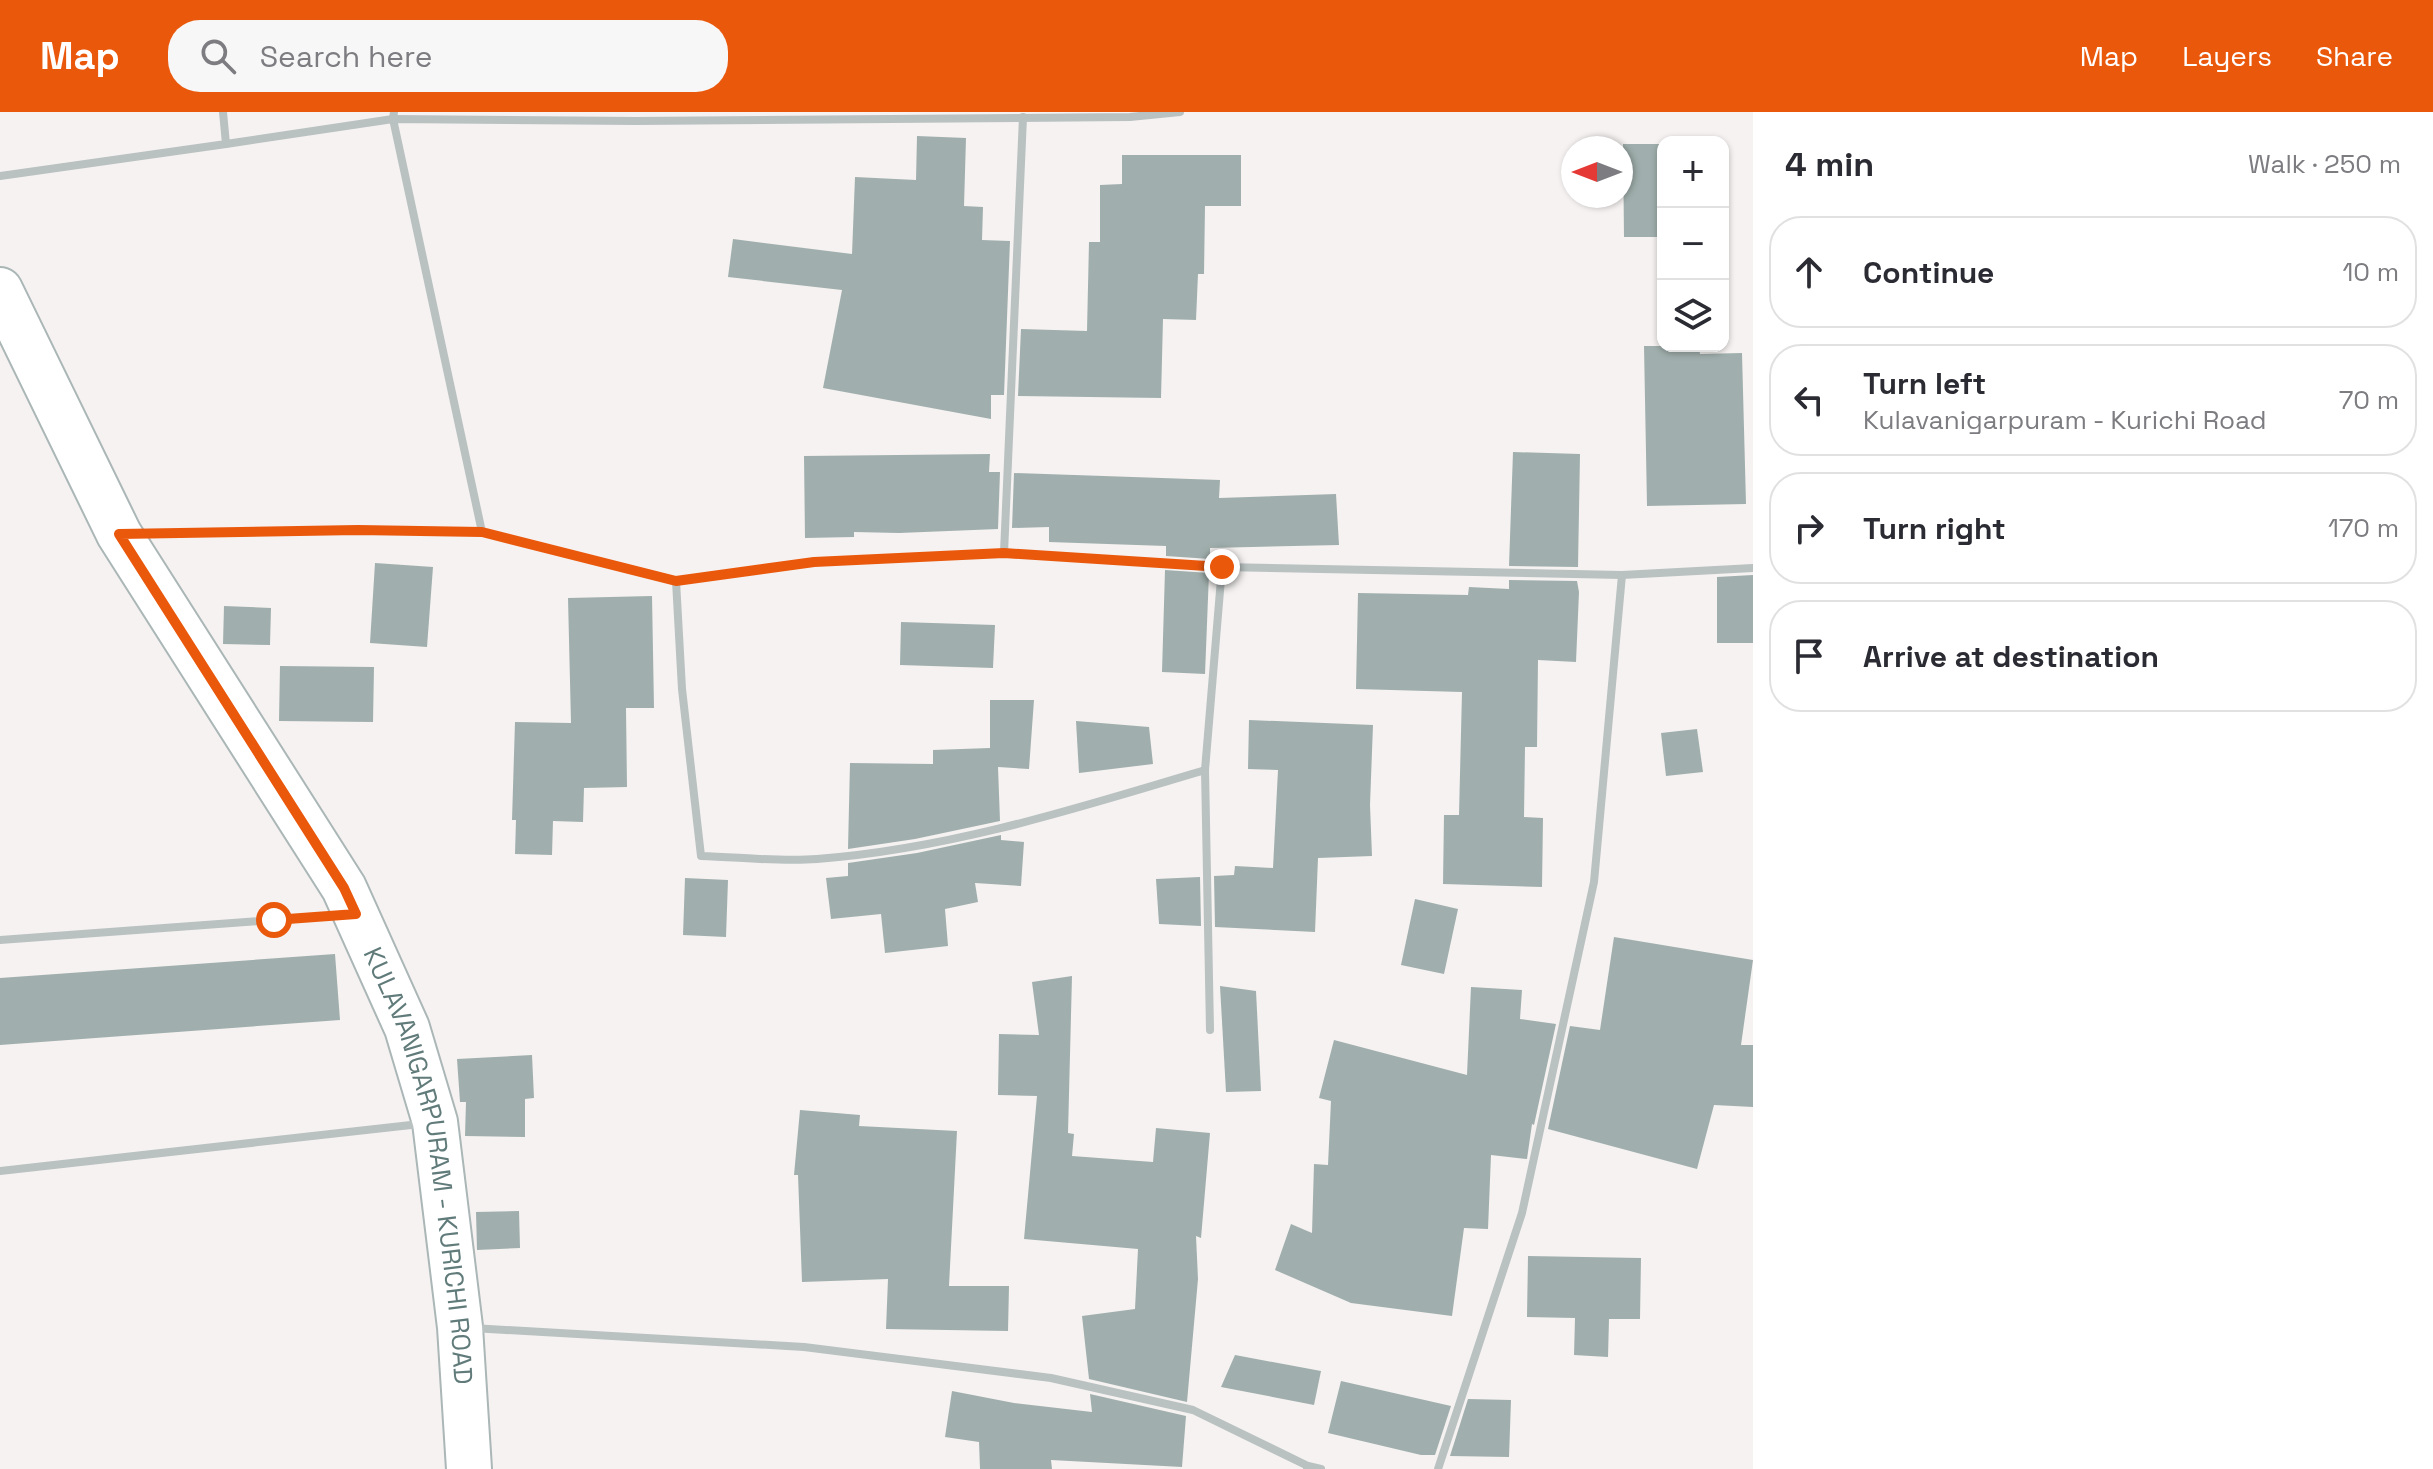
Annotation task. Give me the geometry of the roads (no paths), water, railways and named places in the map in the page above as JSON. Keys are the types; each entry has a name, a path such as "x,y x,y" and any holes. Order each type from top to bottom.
{"main road":[{"name":"KULAVANIGARPURAM - KURICHI ROAD","path":"0,290 119,534 344,888 407,1028 435,1122 460,1327 469,1469"}],"street":[{"path":"223,112 226,144"},
{"path":"0,176 394,116 1023,117 1053,114 1130,117 1180,112"},
{"path":"394,116 482,532"},
{"path":"1004,553 1023,117"},
{"path":"119,534 358,530 482,532 676,581 814,562 1004,553 1222,567 1622,575 1753,568"},
{"path":"1210,1030 1205,770 1222,567"},
{"path":"1438,1469 1522,1213 1594,882 1622,575"},
{"path":"676,581 682,689 701,856 815,860 933,844 1071,810 1205,770"},
{"path":"0,940 356,914"},
{"path":"0,1171 435,1122"},
{"path":"460,1327 804,1347 1051,1378 1193,1410 1307,1467 1321,1469"}]}
